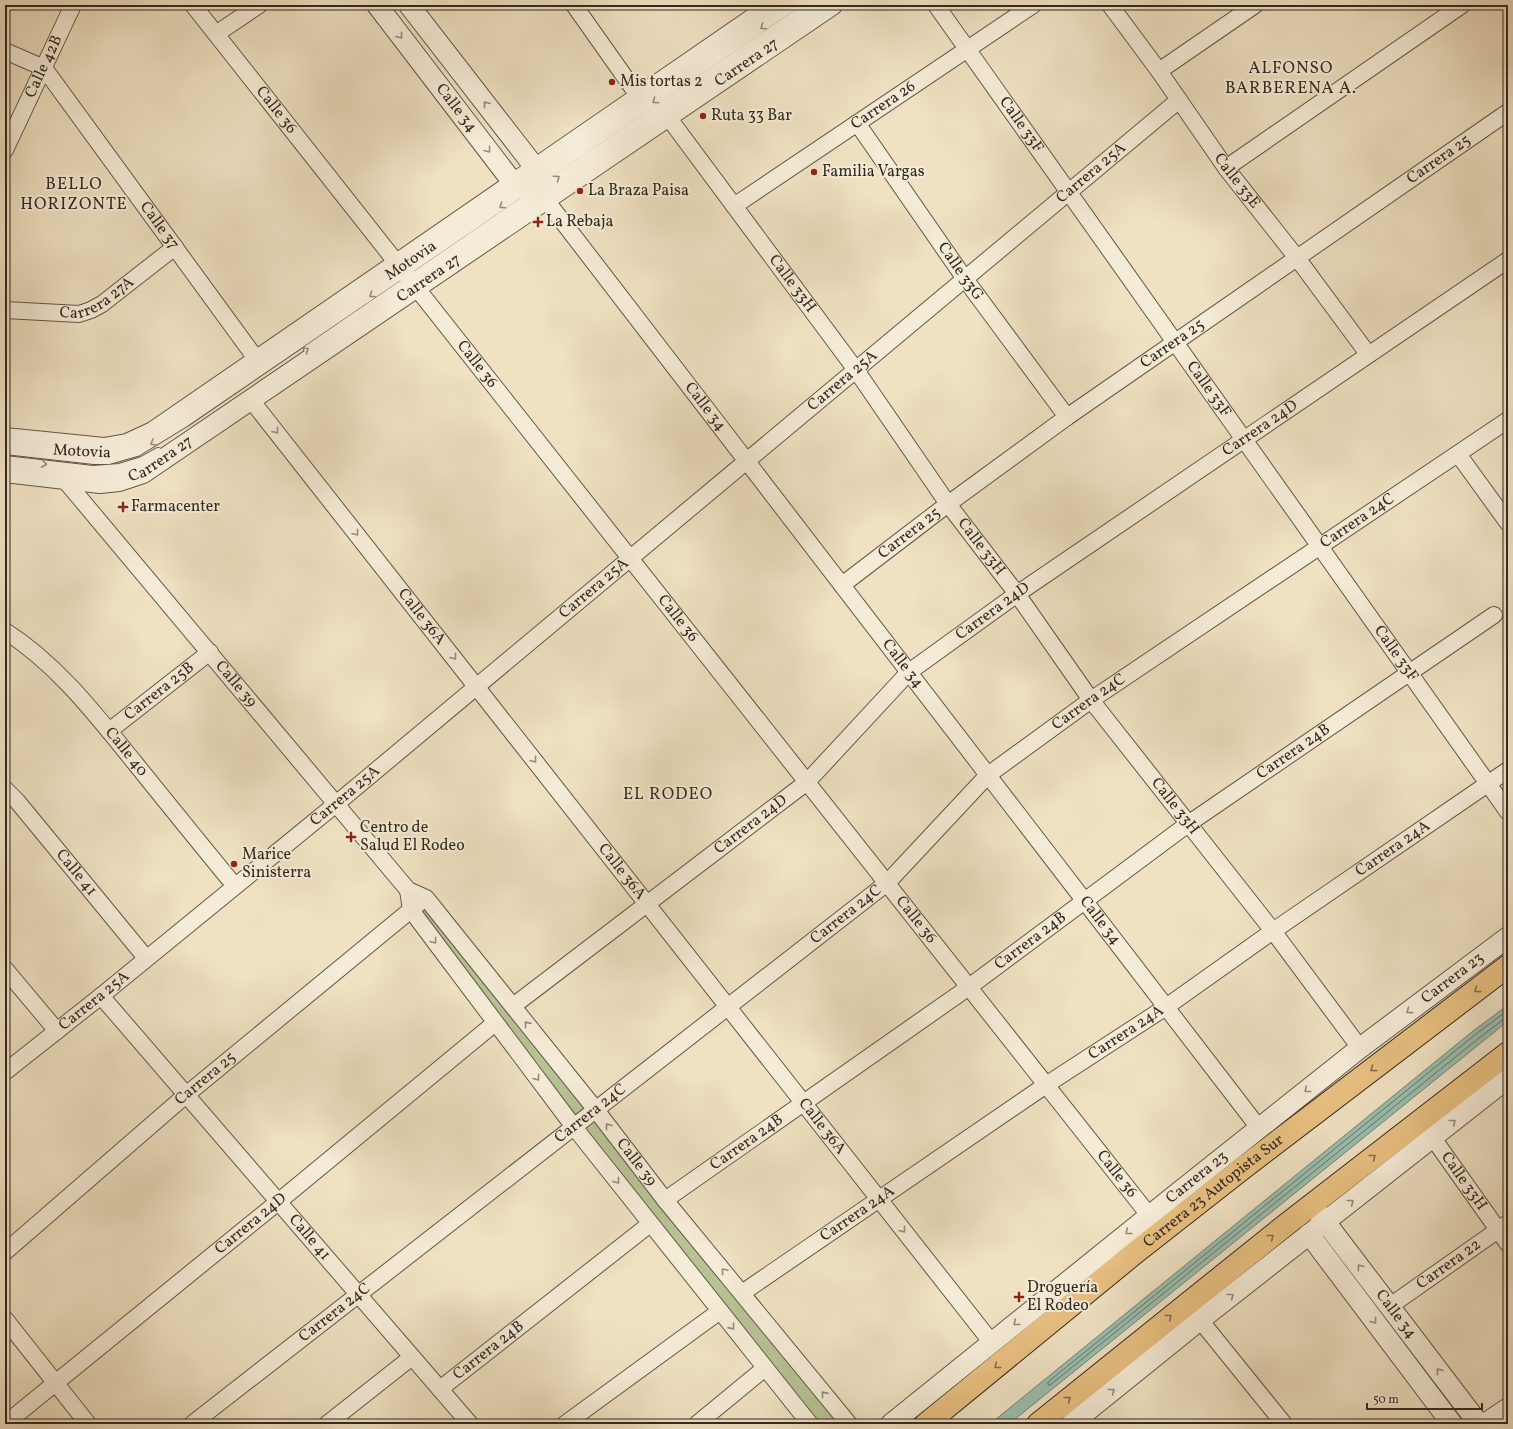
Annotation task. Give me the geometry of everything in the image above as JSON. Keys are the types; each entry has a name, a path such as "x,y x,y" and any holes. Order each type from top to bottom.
{"main road":[{"name":"Carrera 23 Autopista Sur","path":"926,1424 1156,1224 1243,1168 1508,966"},
{"path":"1038,1424 1312,1204 1508,1054"}],"street":[{"name":"Calle 42B","path":"5,150 73,5"},
{"name":"Calle 36","path":"193,5 1156,1224"},
{"path":"216,34 259,5"},
{"name":"Calle 34","path":"377,5 534,186 747,460 1259,1128"},
{"name":"Calle 34","path":"409,5 534,186"},
{"path":"574,5 639,97"},
{"name":"Carrera 27","path":"5,438 96,448 127,444 153,432 257,360 407,276 534,186 639,97 773,5"},
{"name":"Carrera 27","path":"5,472 106,482 119,481 135,476 155,466 252,400 407,276 534,186 668,117 832,5"},
{"name":"Calle 33F","path":"936,5 1508,812"},
{"name":"Carrera 26","path":"734,206 1033,5"},
{"name":"Calle 33E","path":"1110,5 1159,71 1226,168 1297,258 1368,354"},
{"path":"1159,71 1255,5"},
{"path":"1226,168 1462,5"},
{"path":"5,51 44,68"},
{"name":"Calle 37","path":"44,68 257,360"},
{"name":"Carrera 25A","path":"5,1072 101,996 336,804 1179,100"},
{"name":"Carrera 25","path":"842,585 948,504 1067,417 1508,112"},
{"name":"Calle 33H","path":"668,117 856,370 948,504 1017,594 1091,700 1273,930 1360,1048"},
{"name":"Calle 33G","path":"857,123 965,279 1067,417"},
{"name":"Carrera 27A","path":"5,310 79,314 91,310 102,304 175,247"},
{"name":"Carrera 24D","path":"513,1006 646,903 807,782 909,672 1017,594 1508,260"},
{"name":"Calle 36A","path":"252,400 992,1343"},
{"name":"Carrera 24C","path":"192,1424 887,883 988,775 1091,700 1508,420"},
{"path":"1458,454 1508,523"},
{"name":"Calle 39","path":"63,478 408,890 426,898 596,1110 665,1200 849,1424"},
{"name":"Carrera 24B","path":"665,1200 969,987 1086,902 1188,824 1494,615"},
{"name":"Calle 40","path":"5,631 19,640 63,679 109,731 235,886"},
{"name":"Carrera 25B","path":"109,731 210,652"},
{"name":"Carrera 24A","path":"742,1292 1046,1085 1166,1007 1273,930 1508,770"},
{"name":"Calle 41","path":"5,789 17,801 146,958"},
{"path":"408,890 410,910"},
{"path":"410,910 426,898"},
{"name":"Carrera 25","path":"5,1252 186,1095 410,910"},
{"name":"Calle 39","path":"410,910 574,1127 810,1424"},
{"name":"Carrera 23","path":"891,1424 992,1343 1156,1224 1259,1128 1360,1048 1508,937"},
{"path":"5,969 56,1031"},
{"name":"Calle 41","path":"101,996 470,1424"},
{"name":"Carrera 24D","path":"5,1424 495,1023"},
{"path":"1071,1424 1325,1221 1508,1078"},
{"name":"Calle 33H","path":"1433,1138 1503,1227 1508,1244"},
{"name":"Calle 34","path":"1312,1204 1480,1424"},
{"name":"Carrera 24B","path":"440,1389 650,1224"},
{"name":"Carrera 22","path":"1390,1306 1503,1227"},
{"name":"Calle 34","path":"1309,1234 1452,1424"},
{"path":"565,1424 720,1311"},
{"path":"5,1320 88,1424"},
{"path":"1200,1320 1284,1424"},
{"path":"327,1424 412,1356"},
{"path":"696,1424 766,1368"},
{"path":"1480,1424 1508,1406"}],"lane":[{"path":"534,186 795,5"},
{"path":"534,186 809,5"},
{"name":"Motovia","path":"300,354 407,276"},
{"name":"Motovia","path":"5,450 94,460 109,460 137,452 186,422 407,276"},
{"name":"Motovia","path":"5,460 94,470 118,468 142,461 165,448"}],"shaded area":[{"path":"426,898 849,1424 810,1424 411,910"}],"water":[{"path":"1508,1005 1508,1021 1009,1424 990,1424 1473,1031"}],"place":[{"name":"Mis tortas 2","path":"612,82"},
{"name":"Ruta 33 Bar","path":"703,116"},
{"name":"Familia Vargas","path":"814,172"},
{"name":"La Braza Paisa","path":"580,191"},
{"name":"La Rebaja","path":"538,222"},
{"name":"Farmacenter","path":"123,507"},
{"name":"Centro de Salud El Rodeo","path":"351,837"},
{"name":"Marice Sinisterra","path":"234,864"},
{"name":"Droguería El Rodeo","path":"1019,1297"}],"district":[{"name":"ALFONSO BARBERENA A.","path":"1291,78"},
{"name":"BELLO HORIZONTE","path":"74,194"},
{"name":"EL RODEO","path":"668,794"}]}
